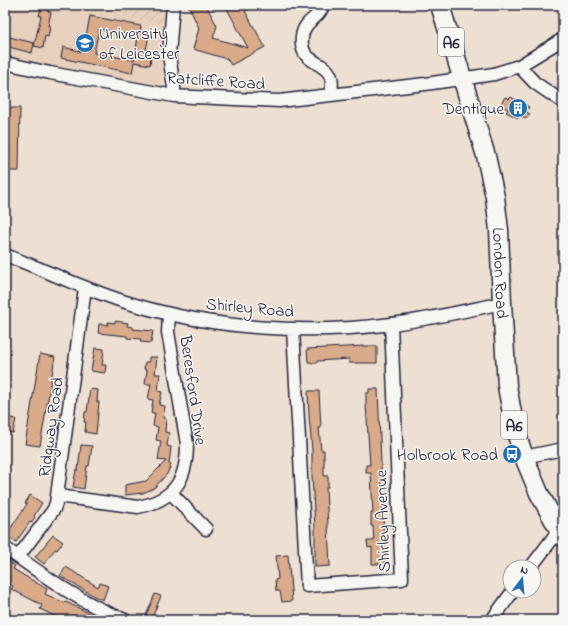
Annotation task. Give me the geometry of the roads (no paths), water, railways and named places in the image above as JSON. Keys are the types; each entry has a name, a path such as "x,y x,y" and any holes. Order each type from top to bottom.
{"highway":[{"name":"London Road","path":"440,5 486,156 495,197 500,230 502,303 507,386 516,430 524,457 539,493 561,533"}],"street":[{"path":"173,5 169,56 174,96"},
{"path":"323,5 322,10 318,15 307,23 302,38 302,43 306,56 330,73 332,78 331,95"},
{"name":"Ratcliffe Road","path":"5,63 174,96 279,101 425,84 494,74 519,66 563,39"},
{"path":"519,66 535,82 563,102"},
{"name":"Shirley Road","path":"5,255 85,288 131,304 169,314 230,325 293,328 342,328 391,324 430,318 502,303"},
{"name":"Ridgway Road","path":"18,557 54,509 58,496 85,288"},
{"name":"Beresford Drive","path":"58,496 138,507 150,505 161,500 171,493 180,481 185,469 187,444 168,332 169,314"},
{"name":"Shirley Avenue","path":"293,328 306,586 402,579 391,324"},
{"path":"524,457 563,449"},
{"path":"171,493 206,529"},
{"path":"538,559 561,533"},
{"path":"5,548 70,593 107,613 125,620"},
{"path":"492,620 508,599"}],"place":[{"name":"University of Leicester","path":"85,43"},
{"name":"Dentique","path":"518,108"},
{"name":"Holbrook Road","path":"512,454"}]}
